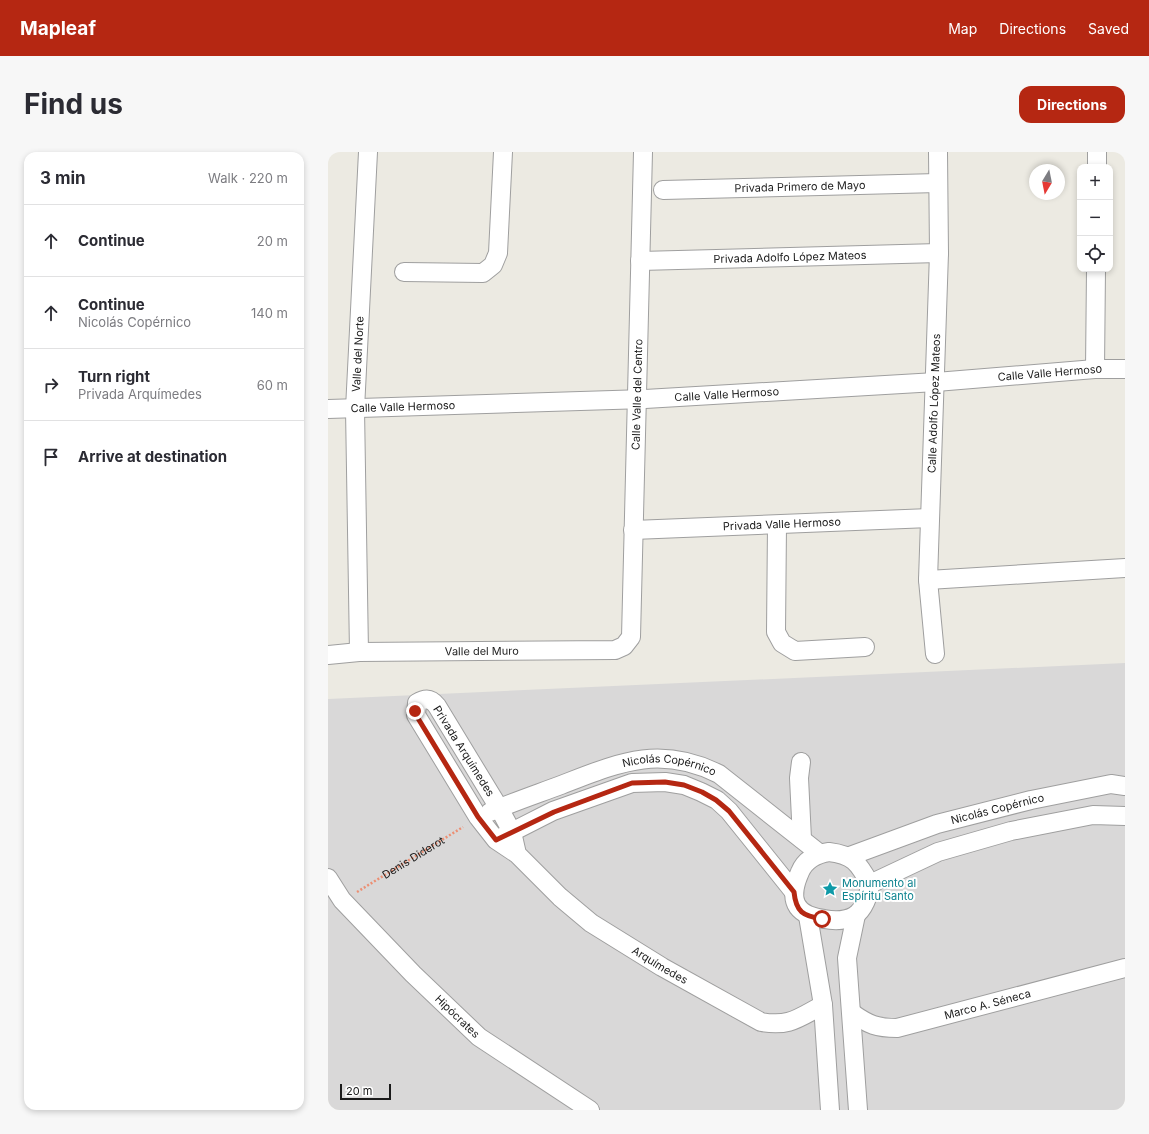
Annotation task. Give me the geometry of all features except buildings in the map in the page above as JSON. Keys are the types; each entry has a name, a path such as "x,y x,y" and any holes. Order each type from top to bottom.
{"street":[{"name":"Valle del Norte","path":"359,652 355,409 368,152"},
{"path":"404,272 483,273 493,265 498,253 503,152"},
{"name":"Calle Valle del Centro","path":"631,638 643,152"},
{"name":"Calle Adolfo López Mateos","path":"935,654 928,580 936,382 939,254 938,152"},
{"path":"1097,152 1097,164"},
{"name":"Privada Primero de Mayo","path":"663,190 938,183"},
{"name":"Privada Adolfo López Mateos","path":"640,261 939,254"},
{"path":"1094,369 1096,272"},
{"name":"Calle Valle Hermoso","path":"328,409 637,399 936,382 1094,369 1125,368"},
{"name":"Privada Valle Hermoso","path":"633,530 930,518"},
{"path":"777,525 776,632 782,643 795,651 865,647"},
{"path":"928,580 1125,568"},
{"name":"Valle del Muro","path":"328,655 359,652 615,650 624,646 631,638"},
{"name":"Privada Arquímedes","path":"496,840 478,817 416,715 416,706 420,700 425,699 433,701 499,808 512,832"},
{"name":"Nicolás Copérnico","path":"499,808 624,762 648,758 667,759 705,767 719,774 819,853"},
{"path":"801,762 799,778 802,839"},
{"name":"Nicolás Copérnico","path":"496,840 554,812 632,783 665,782 684,785 702,792 716,800 729,811 794,892"},
{"name":"Nicolás Copérnico","path":"850,856 938,824 1031,800 1111,784 1125,786"},
{"path":"478,817 499,808"},
{"path":"870,884 938,852 1012,831 1093,815 1125,816"},
{"path":"512,832 517,854"},
{"name":"Arquímedes","path":"496,840 517,854 560,897 591,923 662,967 761,1022 778,1025 793,1021 823,1005"},
{"path":"856,915 846,919 833,920 808,916 801,911 795,903 794,892 802,868 808,861 819,853 828,852 850,856 859,866 870,884 865,903 856,915 848,958 858,1110"},
{"name":"Hipócrates","path":"328,878 335,904 413,974 479,1037 590,1110"},
{"path":"808,916 823,1005 830,1110"},
{"name":"Marco A. Séneca","path":"852,1014 867,1023 880,1028 897,1028 1125,968"}],"path":[{"name":"Denis Diderot","path":"335,904 478,817"}],"shaded area":[{"path":"1125,663 1125,1110 328,1110 328,699"}],"place":[{"name":"Monumento al Espíritu Santo","path":"830,889"}],"route":[{"path":"415,711 478,817 496,840 554,812 632,783 665,782 684,785 702,792 716,800 729,811 794,892 795,903 801,911 808,916 822,919"}]}
